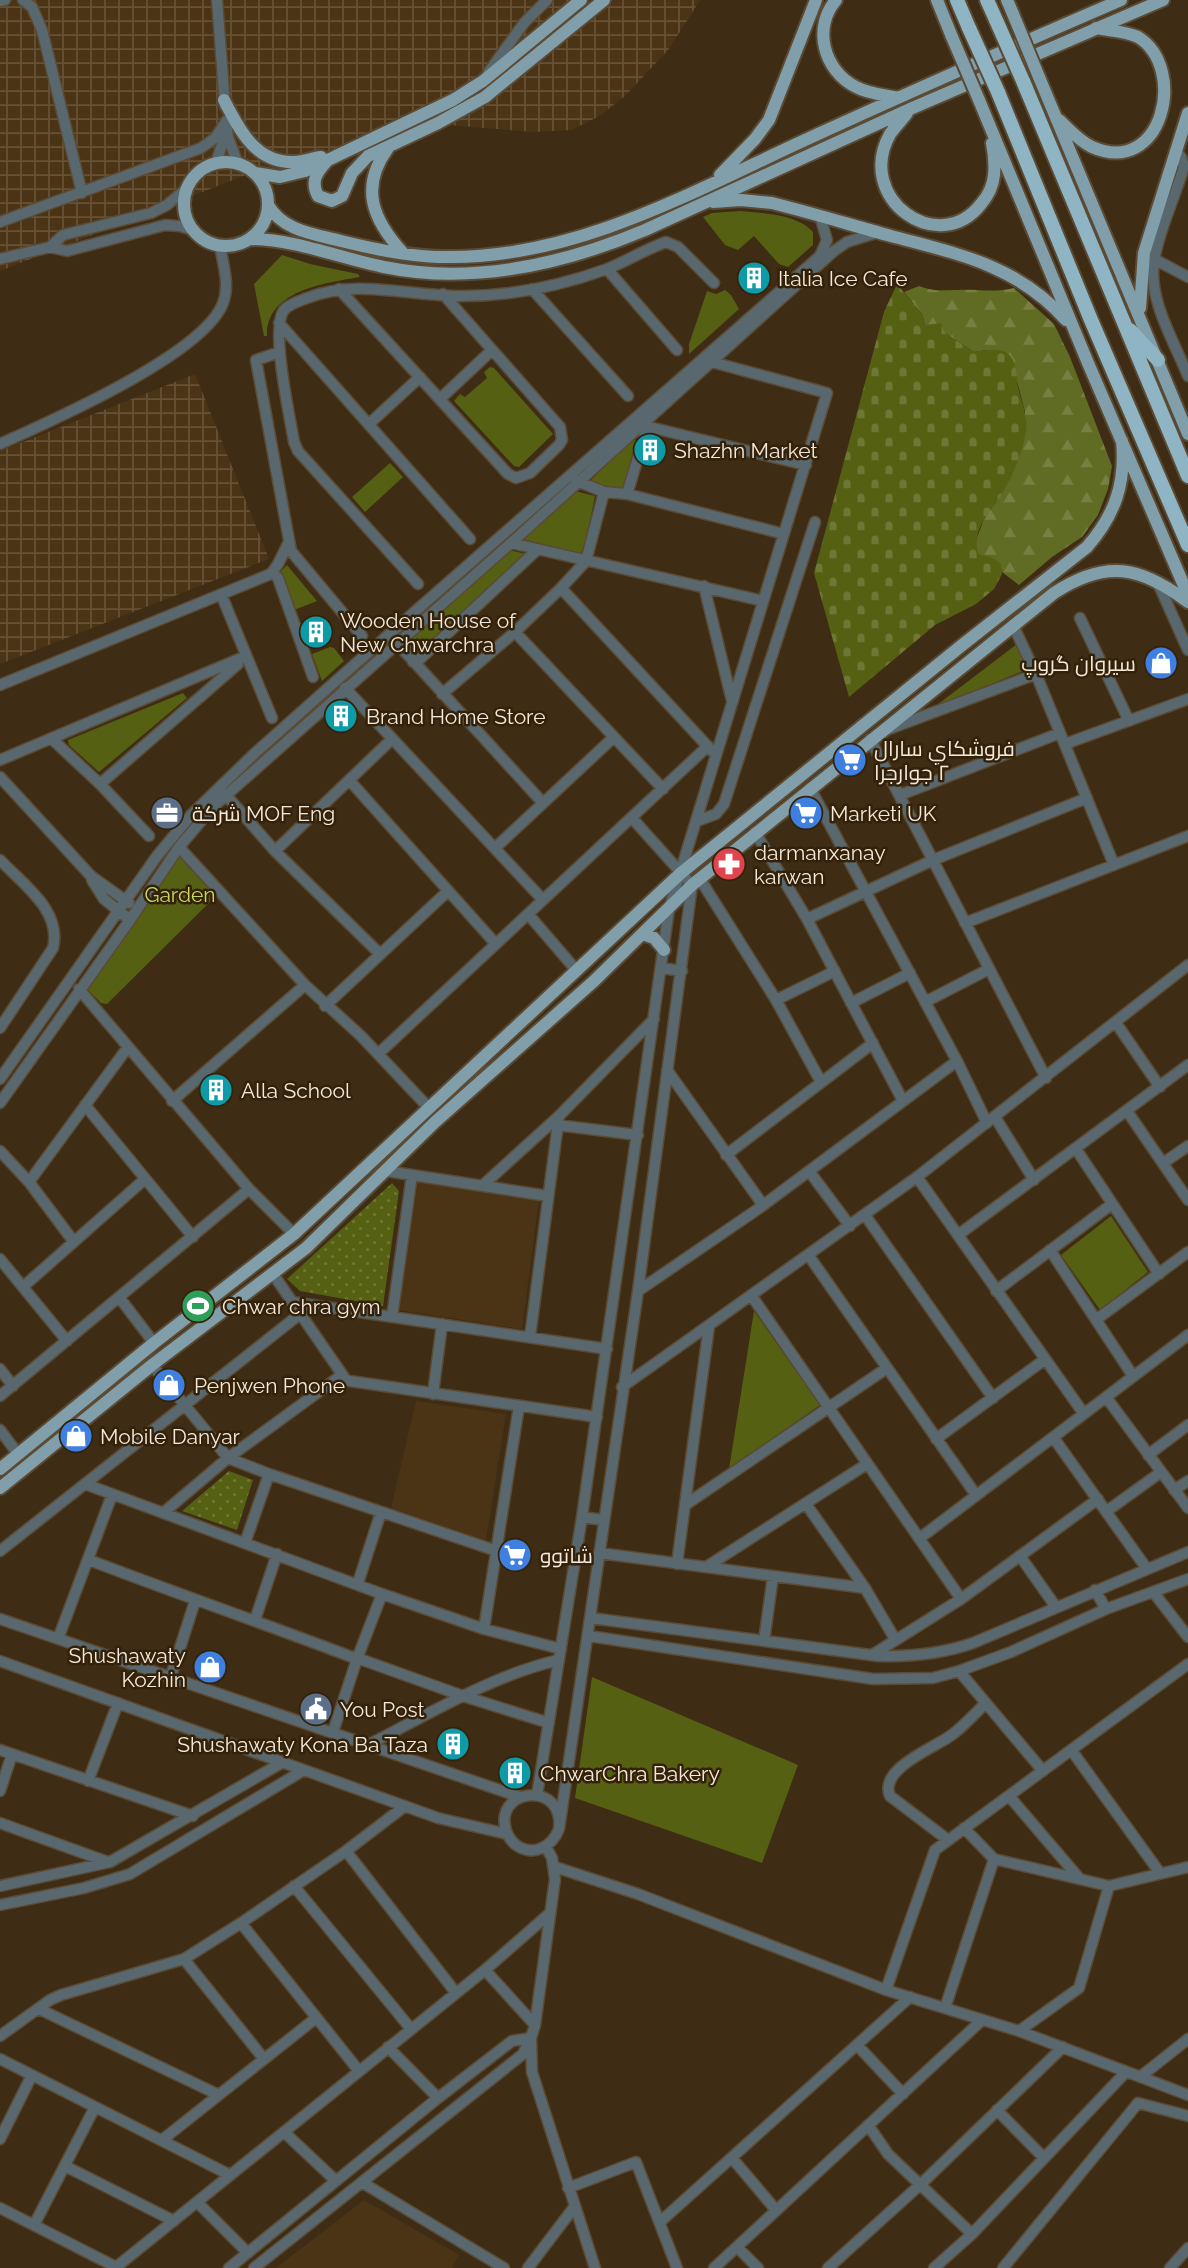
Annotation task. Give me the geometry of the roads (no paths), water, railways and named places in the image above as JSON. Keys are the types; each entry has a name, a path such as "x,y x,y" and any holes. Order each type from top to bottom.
{"highway":[{"path":"957,0 1188,545"},
{"path":"987,0 1188,476"},
{"path":"1124,324 1158,360"}],"main road":[{"path":"581,0 483,81 453,100 331,159 289,176 255,173 238,164 216,163 198,172 186,189 184,210 192,230 200,237 220,246 230,246 249,239 285,242 388,268 420,272 484,272 548,263 587,252 645,230 910,109 1163,0"},
{"path":"331,159 317,173 314,186 318,196 332,201 342,197 352,173 362,161 485,97 604,0"},
{"path":"714,182 755,139 769,120 816,0"},
{"path":"836,0 824,24 825,49 829,62 848,83 860,89 899,98"},
{"path":"1007,0 1188,434"},
{"path":"268,205 276,216 293,228 345,242 404,253 469,257 545,247 621,224 1098,6 1121,0"},
{"path":"936,2 1188,595"},
{"path":"1055,116 1081,140 1092,146 1117,152 1143,145 1163,127 1170,115 1174,88 1171,74 1160,54 1139,37 1096,28"},
{"path":"224,100 244,137 268,156 294,162 324,156 331,159"},
{"path":"910,109 891,134 883,152 881,170 885,189 895,205 910,218 927,223 944,224 962,219 977,210 988,196 994,168 987,118"},
{"path":"1140,315 1140,278 1144,253 1182,157 1188,113"},
{"path":"391,144 376,169 372,199 377,218 387,235 404,253"},
{"path":"249,239 263,224 268,205 265,188 255,173"},
{"path":"702,203 757,201 976,260 1006,271 1041,295 1074,329"},
{"path":"0,1469 153,1343 294,1234 681,873 1087,547 1100,532 1118,498 1123,470 1122,441"},
{"path":"0,1488 152,1365 306,1248 435,1122 594,981 696,882 1013,625 1072,582 1087,576 1116,571 1157,580 1188,603"},
{"path":"961,646 962,667"},
{"path":"643,934 654,938 664,950"}],"street":[{"path":"23,0 32,8 42,30 82,193"},
{"path":"217,0 226,125 238,164"},
{"path":"483,81 516,33 547,0"},
{"path":"0,222 201,148 215,138 226,125"},
{"path":"216,163 223,146 226,125"},
{"path":"1182,157 1183,170 1154,259 1154,278 1156,297 1188,376"},
{"path":"50,247 63,236 151,213 167,205 186,189"},
{"path":"0,1103 130,920 178,847 225,794 511,543 577,481 644,426 710,358 820,256 827,240 820,216"},
{"path":"0,259 50,247 67,251 165,225 192,230"},
{"path":"0,1079 157,856 192,814 254,754 834,251 848,242 879,232"},
{"path":"418,584 298,451 280,352 279,323 283,311 290,305 339,289 367,288 454,296 532,289 607,269 661,244 670,243 678,247 714,283"},
{"path":"0,444 144,373 180,349 204,328 217,315 225,295 226,281 220,246"},
{"path":"1154,259 1188,277"},
{"path":"607,269 677,350"},
{"path":"339,289 512,477 530,473 559,445 562,430 443,294"},
{"path":"532,289 628,396"},
{"path":"279,323 470,539"},
{"path":"440,398 492,350"},
{"path":"280,352 256,360 290,551 362,636"},
{"path":"537,1795 597,1418 669,909 827,393 710,358"},
{"path":"369,424 420,377"},
{"path":"644,426 806,465"},
{"path":"627,494 644,426"},
{"path":"577,481 604,492 627,494 784,534"},
{"path":"442,694 515,632 586,561 604,492"},
{"path":"697,821 716,814 724,804 815,522"},
{"path":"0,685 271,574 289,542"},
{"path":"511,543 763,601"},
{"path":"413,663 538,549"},
{"path":"271,574 278,578 313,677"},
{"path":"1157,580 1188,650"},
{"path":"704,586 732,704"},
{"path":"561,588 717,756"},
{"path":"221,594 272,718"},
{"path":"1080,618 1129,720"},
{"path":"1013,625 1036,674 1114,865"},
{"path":"515,632 663,789"},
{"path":"396,642 543,803"},
{"path":"0,761 247,656"},
{"path":"100,784 247,656"},
{"path":"1036,674 874,736 900,795 1046,1078"},
{"path":"345,688 543,900"},
{"path":"1065,744 1188,699"},
{"path":"900,795 1060,733"},
{"path":"495,848 614,737"},
{"path":"275,851 393,739"},
{"path":"53,740 100,784 149,836"},
{"path":"377,1054 708,746"},
{"path":"0,777 90,876 104,898 130,920"},
{"path":"350,782 495,943"},
{"path":"810,788 957,1061 991,1120 1034,1180"},
{"path":"225,794 275,851 380,954"},
{"path":"807,919 933,860 1087,798"},
{"path":"632,818 681,873 696,882 776,1000 821,1082"},
{"path":"755,832 807,919 903,1101"},
{"path":"965,923 1188,836"},
{"path":"178,847 325,1006 361,1036 428,1107"},
{"path":"0,860 46,908 54,926 55,936 53,948 0,1028"},
{"path":"90,876 137,908"},
{"path":"520,1797 506,1813 507,1835 524,1849 546,1847 559,1829 589,1636 598,1553 696,882"},
{"path":"325,1006 448,891"},
{"path":"528,914 577,971"},
{"path":"622,1387 917,1177 1188,965"},
{"path":"661,968 682,971"},
{"path":"925,1002 989,969"},
{"path":"776,1000 835,971"},
{"path":"851,1003 910,972"},
{"path":"172,1101 305,985"},
{"path":"79,989 249,1189 294,1234"},
{"path":"482,1186 558,1121 654,1019"},
{"path":"1116,1023 1160,1087"},
{"path":"726,1155 873,1042"},
{"path":"29,1182 128,1047"},
{"path":"638,1291 763,1205 957,1061"},
{"path":"958,1235 1188,1065"},
{"path":"667,1070 763,1205"},
{"path":"85,1105 193,1237"},
{"path":"1127,1111 1188,1200"},
{"path":"558,1121 638,1135"},
{"path":"530,1338 558,1121"},
{"path":"1163,1163 1188,1146"},
{"path":"1076,1149 1159,1274"},
{"path":"0,1151 29,1182 74,1242"},
{"path":"386,1171 548,1196"},
{"path":"809,1171 850,1226"},
{"path":"392,1317 412,1175"},
{"path":"917,1177 1084,1413"},
{"path":"24,1286 145,1179"},
{"path":"0,1396 249,1189"},
{"path":"996,1291 1112,1204"},
{"path":"865,1215 993,1398"},
{"path":"1050,1250 1133,1376"},
{"path":"1097,1319 1188,1252"},
{"path":"809,1256 976,1495"},
{"path":"0,1259 67,1341"},
{"path":"273,1274 341,1378"},
{"path":"751,1295 961,1599"},
{"path":"119,1297 153,1343"},
{"path":"292,1301 607,1349"},
{"path":"0,1551 300,1314"},
{"path":"433,1394 442,1324"},
{"path":"677,1564 709,1326"},
{"path":"920,1538 1188,1335"},
{"path":"936,1439 1044,1360"},
{"path":"152,1365 228,1458 497,1551"},
{"path":"685,1505 887,1368"},
{"path":"0,1369 13,1386"},
{"path":"163,1513 228,1458 341,1378 597,1418"},
{"path":"1106,1397 1188,1508"},
{"path":"484,1629 519,1406"},
{"path":"1148,1455 1188,1425"},
{"path":"0,1430 18,1454"},
{"path":"1053,1437 1147,1569"},
{"path":"706,1567 867,1464"},
{"path":"1107,1511 1161,1472"},
{"path":"245,1542 269,1474"},
{"path":"1174,1490 1188,1481"},
{"path":"85,1483 382,1594 560,1654"},
{"path":"58,1639 112,1495"},
{"path":"872,1655 961,1599 1098,1499"},
{"path":"807,1504 865,1588 895,1640"},
{"path":"358,1583 381,1512"},
{"path":"582,1517 603,1520"},
{"path":"591,1618 872,1655 906,1657 950,1651 1188,1552"},
{"path":"598,1553 865,1588"},
{"path":"255,1619 277,1554"},
{"path":"1020,1556 1055,1607"},
{"path":"89,1560 195,1601 255,1619 357,1659 549,1723"},
{"path":"765,1641 773,1576"},
{"path":"589,1636 873,1679 933,1678 1012,1652 1106,1609 1188,1579"},
{"path":"1095,1590 1106,1609"},
{"path":"1154,1593 1188,1637"},
{"path":"333,1732 382,1594"},
{"path":"170,1676 195,1601"},
{"path":"0,1619 520,1797 537,1795 556,1808 559,1829"},
{"path":"368,1745 463,1696 560,1654"},
{"path":"0,1661 405,1806 455,1823 507,1835"},
{"path":"887,1990 935,1850 1188,1664"},
{"path":"959,1671 1043,1771"},
{"path":"88,1781 118,1703"},
{"path":"947,1840 890,1796 889,1783 897,1770 954,1733 986,1703"},
{"path":"0,1749 193,1816"},
{"path":"1072,1751 1160,1874"},
{"path":"0,1791 12,1754"},
{"path":"0,1886 110,1862 283,1762"},
{"path":"0,1905 84,1888 130,1874 304,1770"},
{"path":"1009,1796 1079,1879"},
{"path":"0,2036 61,1995 184,1959 346,1851 405,1806"},
{"path":"0,1823 110,1862"},
{"path":"964,1828 995,1859 1109,1886 1188,1867"},
{"path":"259,2267 523,2054 535,2025 554,1888 555,1867 546,1847"},
{"path":"346,1851 456,1993"},
{"path":"945,2008 995,1859"},
{"path":"555,1867 638,1894 887,1990 1019,2031 1188,2095"},
{"path":"294,1886 411,2029"},
{"path":"1019,2031 1079,1988 1109,1886"},
{"path":"0,2208 116,2267 485,1970 550,1913"},
{"path":"241,1923 359,2071"},
{"path":"184,1959 264,2059"},
{"path":"485,1970 535,2025"},
{"path":"660,2222 910,1997"},
{"path":"39,2009 219,2095"},
{"path":"162,2140 316,2018"},
{"path":"714,2268 982,2021"},
{"path":"229,2268 512,2041 531,2038"},
{"path":"531,2038 532,2072 595,2268"},
{"path":"1140,2077 1188,2039"},
{"path":"856,2045 902,2094"},
{"path":"388,2047 438,2098"},
{"path":"828,2268 1063,2047"},
{"path":"0,2059 230,2175"},
{"path":"934,2268 972,2234 1126,2072"},
{"path":"0,2138 32,2075"},
{"path":"1003,2268 1138,2103 1188,2116"},
{"path":"34,2225 95,2107"},
{"path":"997,2110 1044,2158"},
{"path":"417,2115 430,2128"},
{"path":"868,2125 888,2154 972,2234"},
{"path":"284,2132 336,2180"},
{"path":"732,2158 776,2210"},
{"path":"568,2188 636,2162 677,2268"},
{"path":"65,2165 174,2221"},
{"path":"363,2183 504,2268"},
{"path":"197,2202 247,2253"},
{"path":"528,2268 575,2206"},
{"path":"737,2247 758,2268"},
{"path":"1170,2268 1188,2248"}],"place":[{"name":"Italia Ice Cafe","path":"754,278"},
{"name":"Shazhn Market","path":"650,450"},
{"name":"Wooden House of New Chwarchra","path":"316,632"},
{"name":"سیروان گروپ","path":"1161,663"},
{"name":"Brand Home Store","path":"341,716"},
{"name":"فروشكاي سارال ٢ جوارجرا","path":"850,760"},
{"name":"شركة MOF Eng","path":"167,813"},
{"name":"Marketi UK","path":"806,813"},
{"name":"darmanxanay karwan","path":"729,864"},
{"name":"Alla School","path":"216,1090"},
{"name":"Chwar chra gym","path":"198,1306"},
{"name":"Penjwen Phone","path":"169,1385"},
{"name":"Mobile Danyar","path":"76,1436"},
{"name":"شاتوو","path":"515,1555"},
{"name":"Shushawaty Kozhin","path":"210,1667"},
{"name":"You Post","path":"316,1709"},
{"name":"Shushawaty Kona Ba Taza","path":"453,1744"},
{"name":"ChwarChra Bakery","path":"515,1773"}],"park label":[{"name":"Garden","path":"180,894"}]}
